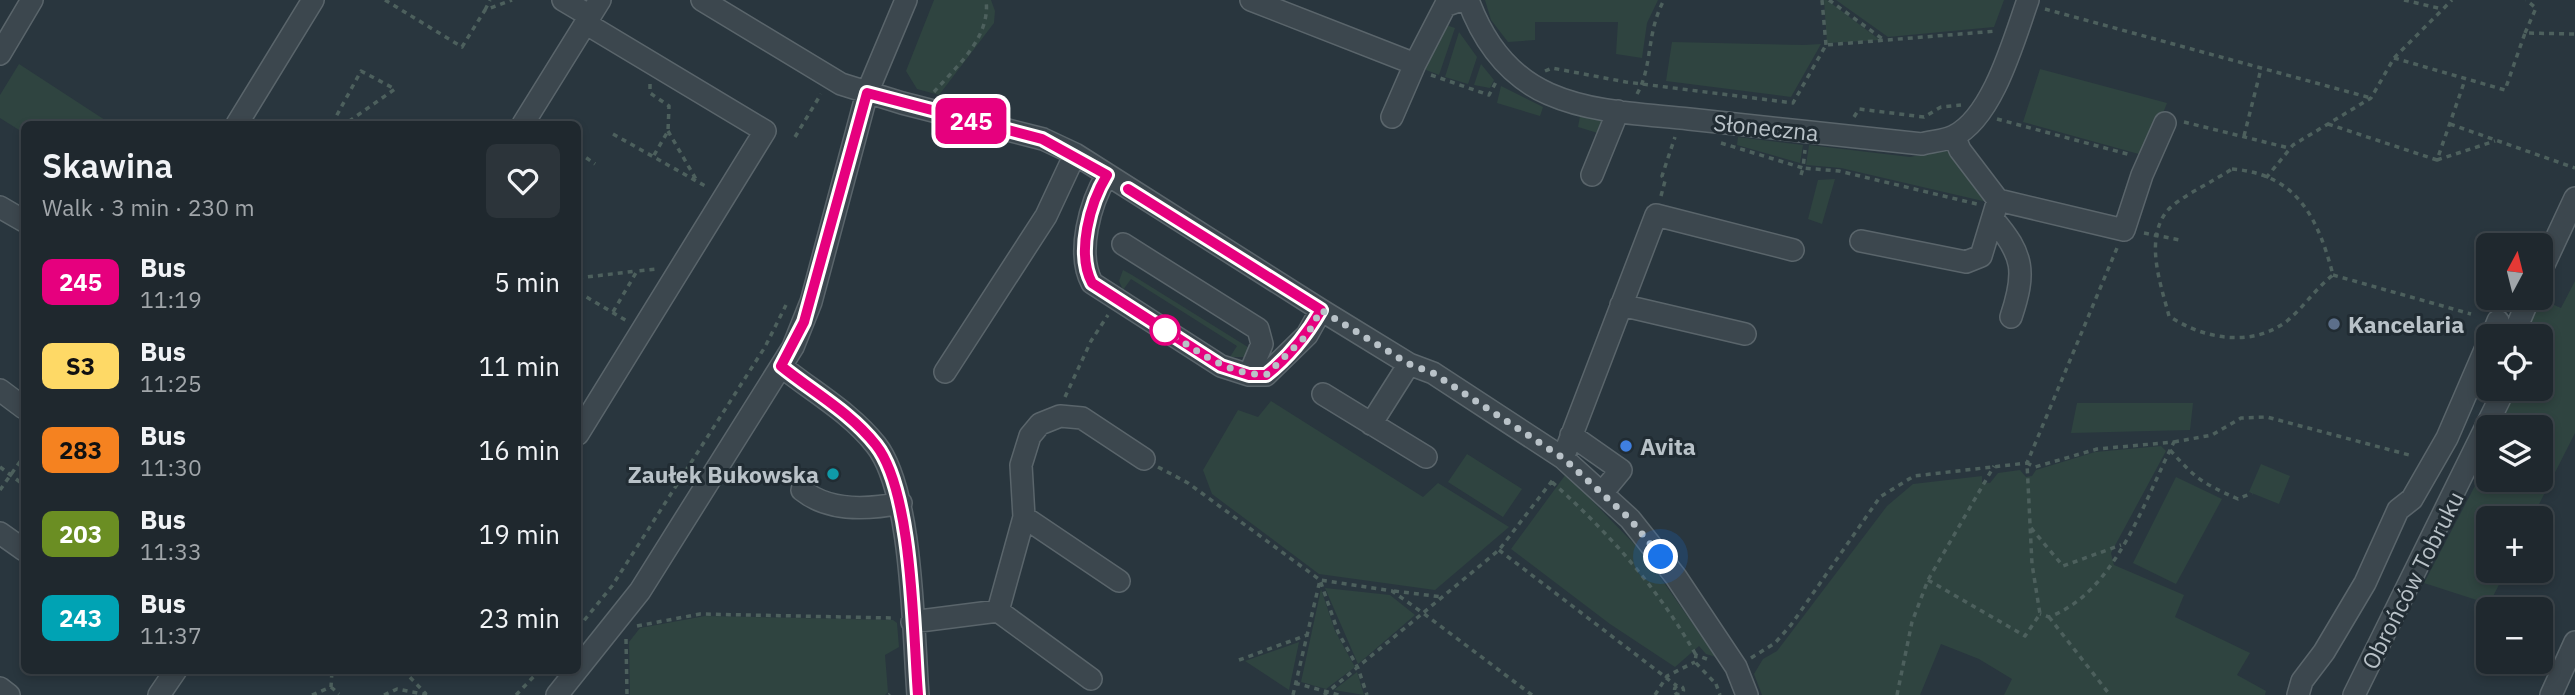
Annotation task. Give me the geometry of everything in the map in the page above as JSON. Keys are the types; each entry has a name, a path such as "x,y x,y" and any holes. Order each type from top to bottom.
{"street":[{"path":"0,54 32,0"},
{"path":"239,121 313,0"},
{"path":"564,0 591,13 765,131 581,429"},
{"path":"702,0 841,84 1042,139 1075,155 1409,364 1433,373 1562,463 1602,493 1630,519 1676,577 1736,667 1746,695"},
{"path":"581,665 640,591 781,366 804,322 867,93 906,0"},
{"path":"1251,0 1414,66"},
{"path":"1392,117 1414,66 1446,6 1461,0"},
{"name":"Słoneczna","path":"1468,0 1482,35 1524,79 1549,94 1922,144 1954,136 1982,110 1999,80 2027,2"},
{"path":"525,121 591,13"},
{"path":"1592,175 1626,105"},
{"path":"1995,209 2133,232 2149,160 2165,123"},
{"path":"1954,136 2014,244 2021,267 2019,293 2011,317"},
{"path":"946,372 1046,216 1075,155"},
{"path":"1107,175 1096,193 1087,244 1085,259 1092,283 1221,366 1249,375 1266,375 1282,363 1307,335 1321,310"},
{"path":"2553,245 2575,198"},
{"path":"0,207 21,219"},
{"path":"1861,242 1966,262 1981,256 1995,209"},
{"path":"1562,463 1656,215 1793,250"},
{"path":"1123,244 1258,328 1262,344 1249,375"},
{"path":"1621,305 1745,334"},
{"path":"1371,424 1409,364"},
{"path":"781,366 840,410 870,438 888,463 901,503 905,620 918,695"},
{"path":"2298,695 2302,681 2324,652 2365,583 2398,510 2412,499 2433,461 2476,369"},
{"path":"0,390 21,406"},
{"path":"1323,394 1426,457"},
{"name":"Obrońców Tobruku","path":"2354,695 2499,401"},
{"path":"998,611 1024,517 1021,465 1030,436 1040,424 1060,416 1082,418 1144,459"},
{"path":"1572,435 1621,470 1602,493"},
{"path":"802,490 817,503 843,507 901,503"},
{"path":"1024,517 1119,581"},
{"path":"0,533 21,548"},
{"path":"905,620 998,611 1091,679"},
{"path":"2551,695 2575,642"},
{"path":"159,695 173,674"},
{"path":"557,695 574,674"},
{"path":"0,688 9,695"}],"path":[{"path":"385,0 462,47 491,0"},
{"path":"485,10 512,0"},
{"path":"929,97 982,33 986,0"},
{"path":"1626,105 1643,83 1653,20 1664,0"},
{"path":"1793,103 1826,45 1822,0"},
{"path":"1829,0 1885,41"},
{"path":"2404,0 2442,9"},
{"path":"2266,178 2290,148 2371,98 2394,58 2452,0"},
{"path":"2394,58 2505,90 2536,8 2526,0"},
{"path":"2027,2 2371,98"},
{"path":"1994,41 2003,20"},
{"path":"1826,45 1997,31"},
{"path":"2525,33 2575,34"},
{"path":"1414,66 1489,95 1500,75"},
{"path":"1534,75 1552,68 1793,103"},
{"path":"2244,136 2261,69"},
{"path":"333,121 361,71 395,89 349,121"},
{"path":"649,75 650,93 669,106 668,131 653,157"},
{"path":"2437,160 2465,80"},
{"path":"795,137 822,93"},
{"path":"1793,103 1796,110"},
{"path":"1851,124 1859,109 1924,117 1941,107 1963,104"},
{"path":"1988,117 2149,160"},
{"path":"2165,123 2172,120 2196,124 2290,148"},
{"path":"1656,215 1665,181 1662,176 1679,124"},
{"path":"2328,124 2437,160 2497,140"},
{"path":"2450,124 2575,168"},
{"path":"668,131 697,182"},
{"path":"612,134 724,197"},
{"path":"1710,140 1802,168 1839,171 1995,209"},
{"path":"1801,175 1806,141"},
{"path":"581,154 595,163"},
{"path":"2232,169 2251,171 2299,197 2314,218 2333,275 2286,321 2268,331 2258,336 2217,336 2187,328 2169,316 2160,281 2157,236 2168,210 2232,169"},
{"path":"1928,580 2025,636 2040,614 2032,564 2027,463 2133,232 2180,240"},
{"path":"581,278 682,266"},
{"path":"613,312 637,271"},
{"path":"2333,275 2471,314"},
{"path":"581,294 643,330"},
{"path":"581,624 612,586 765,347 786,305"},
{"path":"1060,416 1074,373 1108,314"},
{"path":"1736,667 1774,643 1791,625 1880,497 1914,477 2027,463 2035,467 2097,449 2174,442 2212,435 2241,418 2267,417 2433,461"},
{"path":"2049,617 2067,610 2095,583 2122,545 2174,442"},
{"path":"2170,450 2193,476 2223,495 2238,499 2252,493"},
{"path":"1144,459 1188,483 1321,580 1442,597"},
{"path":"0,490 21,461"},
{"path":"1326,694 1499,550 1552,482 1562,463"},
{"path":"1897,695 1912,622 1928,580 1994,466"},
{"path":"0,467 21,482"},
{"path":"1552,482 1626,553 1678,622 1696,655"},
{"path":"2030,526 2063,566 2122,545"},
{"path":"1499,550 1668,676 1677,686 1676,692 1683,694"},
{"path":"1293,695 1321,580"},
{"path":"1321,580 1338,632 1358,668 1367,695"},
{"path":"1392,591 1532,695"},
{"path":"635,627 700,614 905,620"},
{"path":"2040,614 2049,617 2110,695"},
{"path":"1239,660 1307,635"},
{"path":"626,637 627,695"},
{"path":"1655,695 1668,676 1695,662"},
{"path":"331,687 332,674"},
{"path":"384,695 397,689 428,695 407,674"},
{"path":"516,695 536,674"},
{"path":"1295,683 1326,694 1339,695"},
{"path":"331,687 339,694"},
{"path":"312,695 331,687"}],"green space":[{"path":"934,0 991,0 995,11 994,23 939,95 917,89 906,71"},
{"path":"1485,0 1658,0 1647,23 1642,58 1616,54 1618,22 1535,22 1535,40 1508,42 1491,20"},
{"path":"1824,0 1827,0 1880,40 1827,43"},
{"path":"1836,0 2004,0 1994,27 1888,37"},
{"path":"1443,24 1455,28 1439,75 1421,68"},
{"path":"1459,32 1477,57 1468,84 1445,77"},
{"path":"1672,42 1821,44 1791,97 1666,81"},
{"path":"19,64 106,121 21,121 21,131 0,118 0,95"},
{"path":"1481,64 1494,80 1490,88 1474,85"},
{"path":"2040,69 2167,103 2146,156 2023,122"},
{"path":"1501,86 1543,107 1540,116 1497,103"},
{"path":"1580,116 1607,120 1601,134 1578,127"},
{"path":"1738,137 1803,145 1800,163 1737,145"},
{"path":"1809,145 1910,157 1953,148 1987,202 1841,168 1806,165"},
{"path":"1835,179 1822,224 1808,219 1818,180"},
{"path":"1123,270 1251,349 1244,357 1230,357 1237,346 1131,279 1123,290 1119,281"},
{"path":"2575,281 2575,433 2553,476 2553,415 2505,415 2510,401 2553,401 2553,324 2530,324 2534,310 2553,310 2553,305 2561,308"},
{"path":"1271,401 1423,497 1438,483 1509,527 1435,590 1319,574 1212,494 1203,470 1238,410 1258,417"},
{"path":"2077,403 2193,403 2190,430 2071,433"},
{"path":"2161,446 2166,451 2111,553 2114,565 2184,595 2175,617 2250,653 2237,675 2266,691 2265,695 2004,695 2012,679 1979,659 1941,644 1920,695 1762,695 1754,674 1763,659 1777,651 1887,506 1913,484 1982,476 1982,482 1990,483 1998,473 2020,470 2026,477 2032,476 2036,470 2095,452"},
{"path":"1467,454 1522,489 1503,517 1448,482"},
{"path":"2261,464 2290,476 2279,504 2249,492"},
{"path":"1566,474 1644,554 1716,657 1706,654 1699,646 1675,667 1610,624 1511,549"},
{"path":"2176,477 2222,499 2176,584 2133,563"},
{"path":"2476,484 2476,492 2545,492 2538,506 2476,506 2476,583 2500,583 2493,597 2476,597 2476,600 2424,583"},
{"path":"1325,588 1390,595 1415,615 1358,664"},
{"path":"1321,589 1335,631 1355,667 1326,689 1301,682"},
{"path":"705,616 893,620 897,623 899,647 885,655 888,692 885,695 630,695 629,642 640,628"},
{"path":"1299,642 1289,690 1245,661"},
{"path":"1357,672 1364,695 1334,690"}],"bus line":[{"name":"245","path":"918,695 901,503 888,463 863,430 781,366 793,346 811,302 867,93 1042,139 1107,175 1096,193 1087,244 1085,259 1087,274 1092,283 1232,371 1266,375 1282,363 1307,335 1321,310 1128,189"}],"place":[{"name":"Kancelaria","path":"2334,324"},
{"name":"Avita","path":"1626,446"},
{"name":"Zaułek Bukowska","path":"833,474"}],"route":[{"path":"1165,330 1232,371 1266,375 1282,363 1307,335 1321,310 1409,364 1433,373 1563,458 1630,519 1661,557"}]}
